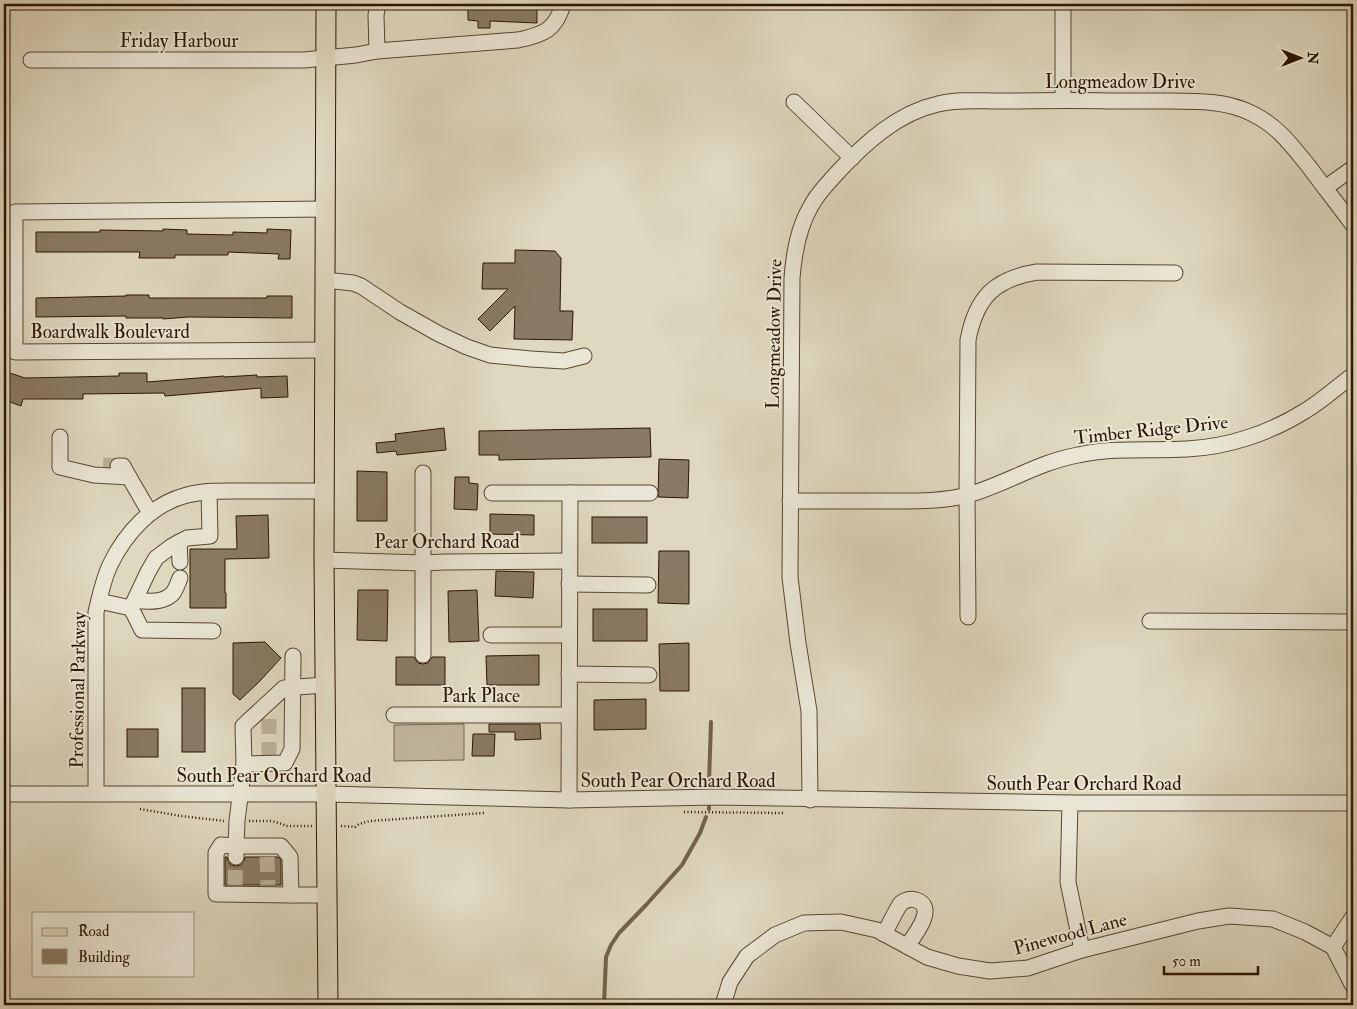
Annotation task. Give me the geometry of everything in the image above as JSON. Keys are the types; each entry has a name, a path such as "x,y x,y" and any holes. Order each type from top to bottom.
{"main road":[{"path":"326,4 324,560 328,1005"}],"street":[{"path":"377,51 376,15 378,4"},
{"name":"Friday Harbour","path":"31,60 304,60 377,51 518,40 537,37 550,28 560,15 563,4"},
{"path":"1063,4 1063,100"},
{"name":"Longmeadow Drive","path":"810,800 809,711 790,577 792,278 794,251 801,228 811,206 827,184 875,136 918,109 938,103 957,101 1063,100 1194,101 1231,105 1268,122 1284,136 1353,225"},
{"path":"794,102 852,158"},
{"path":"1325,188 1353,168"},
{"name":"Boardwalk Boulevard","path":"325,350 15,352 15,240 16,212 326,209"},
{"path":"968,616 968,340 978,307 986,296 1008,279 1037,272 1175,273"},
{"path":"325,280 354,283 361,286 400,312 439,334 490,355 531,360 564,361 584,356"},
{"name":"Timber Ridge Drive","path":"790,501 914,501 946,499 967,495 997,485 1047,463 1078,454 1113,450 1211,447 1240,440 1284,423 1306,411 1353,375"},
{"path":"60,437 60,467 94,476 129,477"},
{"path":"85,473 97,465 123,466 150,513"},
{"path":"422,473 423,655"},
{"name":"Professional Parkway","path":"96,794 96,612 110,565 135,527 150,513 168,502 188,494 209,492 325,491"},
{"path":"209,492 210,536 187,538 156,558 133,604 142,630 213,631"},
{"path":"492,493 650,494"},
{"path":"569,800 570,493"},
{"path":"179,542 180,562"},
{"name":"Pear Orchard Road","path":"324,560 423,564 445,562 570,561"},
{"path":"99,601 133,604 165,598 173,593 180,578"},
{"path":"570,584 648,585"},
{"path":"1150,621 1353,622"},
{"path":"491,635 569,635"},
{"path":"244,764 269,760 285,762 292,749 293,656"},
{"path":"569,674 649,675"},
{"path":"236,851 237,821 244,764 243,726 269,707 284,688 325,685"},
{"name":"Park Place","path":"394,715 569,715"},
{"name":"South Pear Orchard Road","path":"4,794 326,794 569,800 715,798 1070,803 1353,803"},
{"path":"1070,803 1068,882 1082,950"},
{"path":"291,895 290,857 280,846 268,851 236,851 221,845 216,853 216,894 235,890 268,890 291,895 327,895"},
{"path":"884,934 902,903 909,899 916,900 922,904 925,910 925,918 907,946"},
{"name":"Pinewood Lane","path":"723,1005 730,982 747,956 775,935 804,923 841,922 876,930 927,956 958,966 990,971 1028,968 1082,950 1198,921 1229,916 1272,919 1305,932 1334,947"},
{"path":"1353,917 1334,947 1353,986"}],"path":[{"path":"133,808 218,821 272,821 286,826 355,827 370,821 484,813"},
{"path":"680,812 785,813"}],"shaded area":[{"path":"464,724 464,760 394,761 394,725"}],"building":[{"path":"468,4 537,4 537,23 490,21 490,28 478,28 478,21 468,20"},
{"path":"163,229 187,230 187,234 233,235 233,232 267,233 267,229 291,230 290,259 278,259 279,254 228,252 228,255 175,255 175,258 139,258 140,252 36,252 36,232 163,231"},
{"path":"515,250 555,251 561,258 560,311 573,311 572,340 514,339 515,306 490,331 478,319 508,289 482,289 483,263 515,263"},
{"path":"149,295 149,298 267,298 267,296 292,296 292,318 188,317 163,319 126,318 126,316 36,317 36,298"},
{"path":"10,373 25,378 119,376 119,373 147,373 147,382 224,376 287,376 288,397 261,398 261,388 165,396 164,393 83,394 83,399 23,399 21,406 4,400"},
{"path":"444,428 446,450 397,455 396,451 377,453 376,443 396,441 395,434"},
{"path":"650,428 651,457 499,460 499,455 479,455 479,431"},
{"path":"659,459 689,460 688,498 658,497"},
{"path":"357,471 387,472 387,521 357,521"},
{"path":"455,477 469,477 469,483 478,484 477,510 454,509"},
{"path":"490,514 534,515 534,535 490,534"},
{"path":"268,515 269,558 225,559 226,608 190,608 190,549 237,549 236,516"},
{"path":"592,517 647,517 647,543 592,543"},
{"path":"659,551 689,551 689,604 658,603"},
{"path":"496,571 534,572 533,598 495,596"},
{"path":"358,590 388,590 387,641 357,640"},
{"path":"477,590 479,641 449,642 448,591"},
{"path":"593,609 647,609 647,641 593,641"},
{"path":"265,642 281,658 240,700 233,694 233,643"},
{"path":"689,643 689,691 660,691 659,644"},
{"path":"539,655 539,685 487,685 486,656"},
{"path":"396,657 414,657 418,663 423,664 428,663 432,657 445,657 445,685 396,685"},
{"path":"182,688 205,688 205,752 182,752"},
{"path":"646,699 646,729 594,730 594,700"},
{"path":"489,724 540,724 541,739 515,740 515,732 489,732"},
{"path":"127,729 158,729 158,757 127,757"},
{"path":"473,734 495,734 494,756 472,756"},
{"path":"225,857 227,857 231,865 236,866 241,865 245,857 278,857 281,860 281,885 225,885"}],"waterway":[{"path":"709,783 711,722"},
{"path":"604,1005 606,957 611,945 619,933 682,865 700,833 706,817"}],"tunnel":[{"path":"103,465 118,466"},
{"path":"269,711 269,757"},
{"path":"235,885 236,857"},
{"path":"267,857 268,885"}]}
